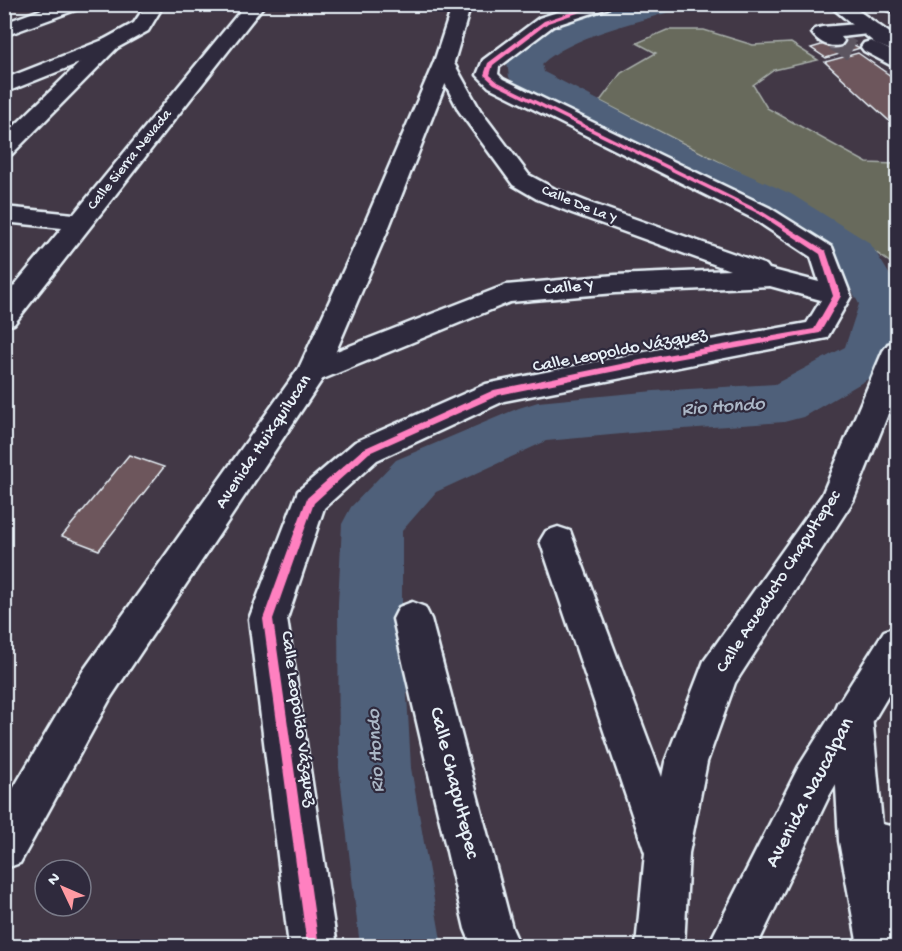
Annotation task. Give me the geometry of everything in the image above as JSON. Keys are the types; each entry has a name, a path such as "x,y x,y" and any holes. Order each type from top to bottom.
{"street":[{"path":"4,30 75,4"},
{"path":"4,87 110,44 141,27 151,11 148,4"},
{"path":"249,4 256,5"},
{"name":"Avenida Huixquilucan","path":"4,847 97,684 312,372 379,221 444,62 462,4"},
{"path":"602,4 546,22 490,64 487,75 496,83 761,213 823,253 837,296"},
{"path":"837,4 883,49"},
{"name":"Calle Sierra Nevada","path":"4,317 256,5"},
{"path":"890,5 897,9"},
{"path":"834,41 822,33 883,49"},
{"path":"4,149 110,44"},
{"name":"Calle De La Y","path":"444,62 470,111 522,180 546,194 581,208 771,277"},
{"path":"4,214 81,222"},
{"name":"Calle Y","path":"312,372 506,294 615,284 771,277 837,296"},
{"name":"Calle Leopoldo Vázquez","path":"313,946 268,620 309,501 366,451 497,392 660,359 817,331 837,296"},
{"name":"Calle Acueducto Chapultepec","path":"660,946 667,853 686,762 718,674 836,501 897,351"},
{"name":"Calle Acueducto Chapultepec","path":"558,541 667,853"},
{"name":"Calle Chapultepec","path":"412,619 489,929 496,946"},
{"name":"Avenida Naucalpan","path":"732,946 813,781 897,643"},
{"path":"852,715 879,846 882,946"}],"green space":[{"path":"667,30 704,30 753,45 791,43 818,60 774,70 753,85 767,108 867,163 897,164 897,267 812,209 600,101 621,73 656,53 637,43"}],"building":[{"path":"842,39 860,48 826,58 811,48"},
{"path":"858,53 898,81 898,129 825,62"},
{"path":"129,455 164,467 99,550 62,536"}],"waterway":[{"name":"Rio Hondo","path":"401,946 375,768 370,604 372,524 416,476 538,422 654,411 784,403 867,357 883,304 854,253 776,203 690,164 527,77 524,62 541,46 609,19 662,4"}],"tunnel":[{"path":"834,41 853,51"}],"cycle path":[{"path":"313,946 268,619 310,501 366,451 497,392 660,359 817,331 837,296 823,253 761,213 496,83 487,75 490,64 546,22 602,4"}]}
